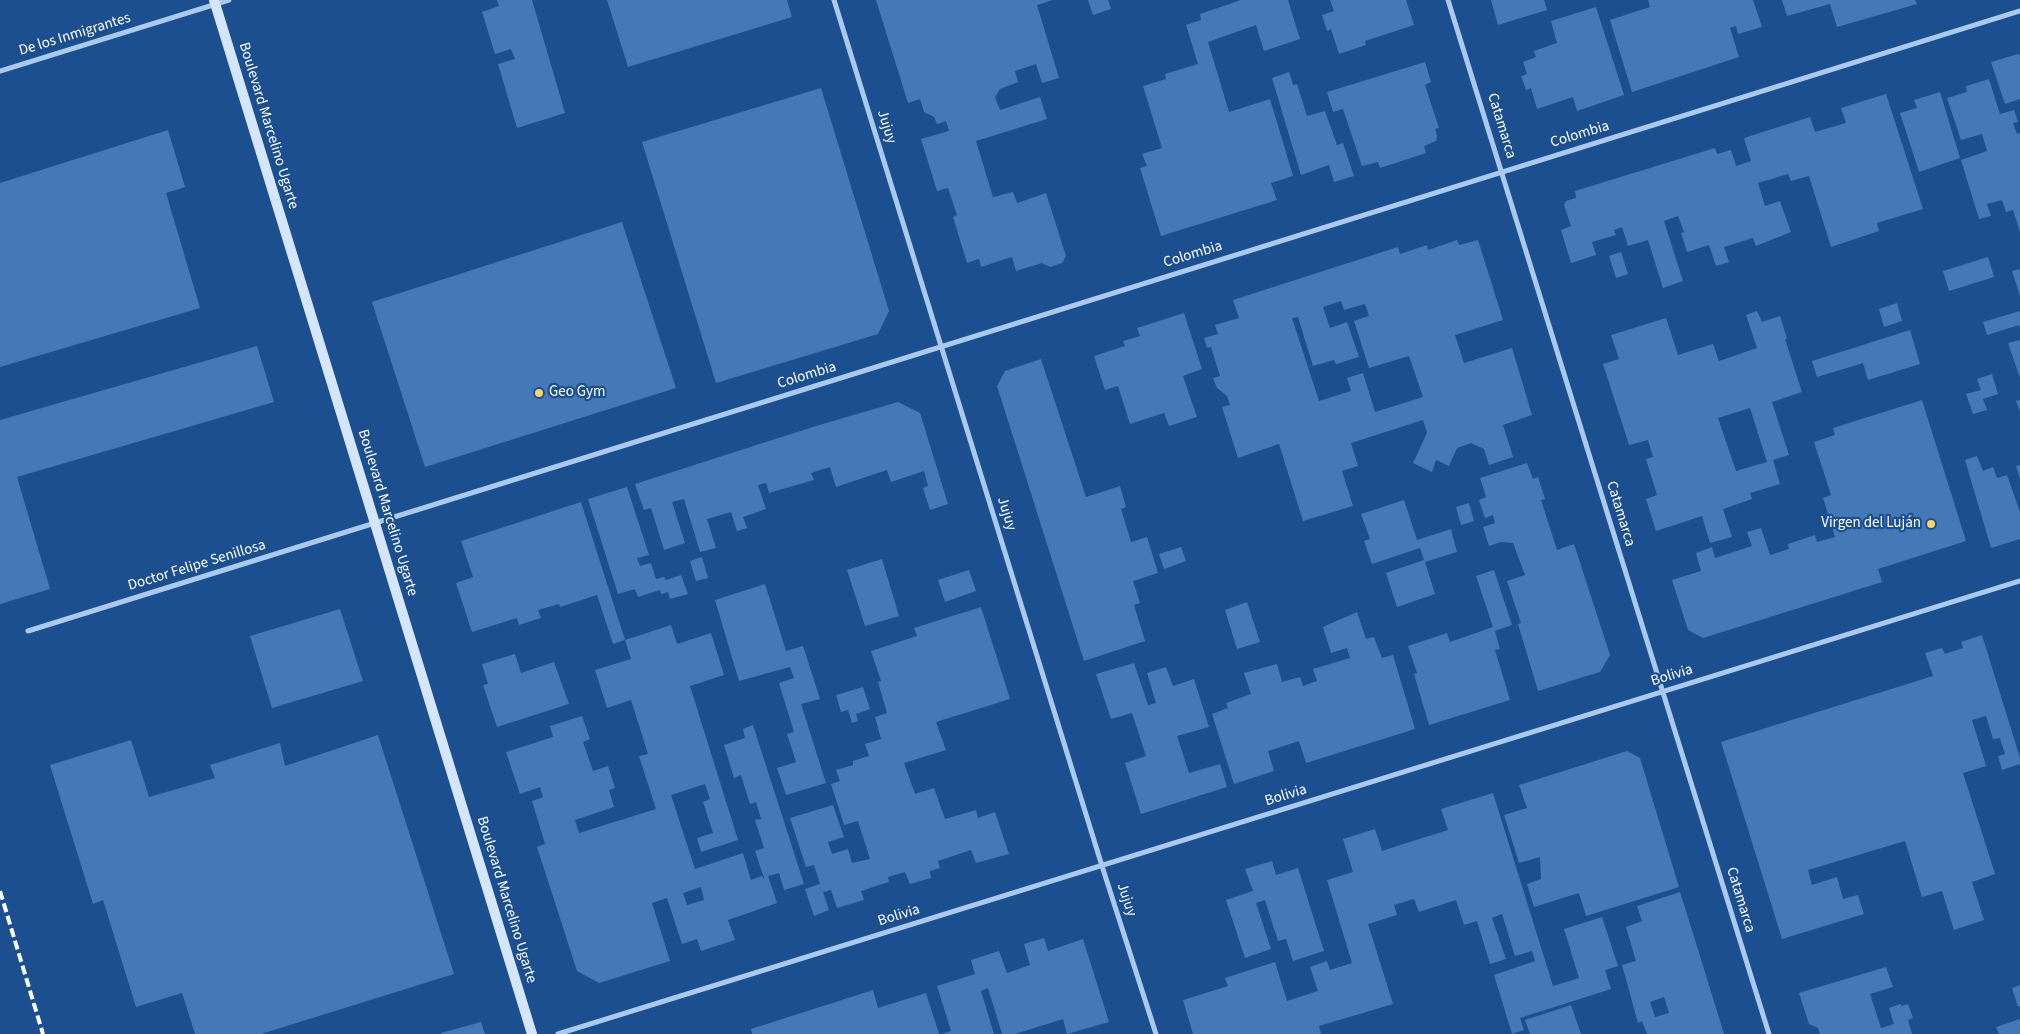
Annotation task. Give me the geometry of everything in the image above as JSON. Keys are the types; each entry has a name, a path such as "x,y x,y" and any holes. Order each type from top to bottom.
{"main road":[{"name":"Boulevard Marcelino Ugarte","path":"215,2 532,1034"}],"street":[{"name":"De los Inmigrantes","path":"0,72 215,2 229,0"},
{"name":"Jujuy","path":"834,0 1102,866 1156,1034"},
{"name":"Catamarca","path":"1448,0 1661,692 1769,1034"},
{"name":"Colombia","path":"374,524 2020,11"},
{"name":"Doctor Felipe Senillosa","path":"28,631 374,524"},
{"name":"Bolivia","path":"558,1034 2020,581"}],"building":[{"path":"497,0 532,0 565,113 517,128 498,64 515,59 511,49 495,54 482,12 499,6"},
{"path":"607,0 787,0 792,17 628,67"},
{"path":"876,0 1053,0 1037,5 1059,78 1042,83 1036,64 1015,71 1018,82 1000,89 995,97 1000,110 1040,97 1047,119 976,141 993,197 1013,192 1017,203 1046,193 1066,256 1062,263 1050,267 1042,263 1016,271 1012,257 981,267 979,259 967,263 953,217 957,215 948,188 937,191 921,139 949,131 946,121 937,124 934,117 924,112 920,99 908,103"},
{"path":"1088,0 1108,0 1111,9 1093,15"},
{"path":"1241,0 1288,0 1300,39 1264,51 1256,25 1208,42 1229,112 1270,99 1293,176 1271,183 1277,200 1161,236 1140,168 1147,166 1142,154 1162,148 1143,86 1166,79 1165,74 1198,64 1186,25 1201,20 1200,14"},
{"path":"1330,0 1406,0 1414,25 1365,41 1366,45 1339,54 1331,29 1327,31 1322,15 1334,11"},
{"path":"1491,0 1544,0 1547,10 1498,25"},
{"path":"1648,0 1753,0 1762,27 1738,34 1736,26 1730,28 1739,57 1632,92 1610,20 1650,7"},
{"path":"1782,0 1915,0 1917,4 1837,27 1830,4 1787,16"},
{"path":"1596,7 1624,95 1577,111 1573,97 1537,109 1531,88 1526,90 1521,76 1527,74 1523,62 1536,57 1534,51 1557,43 1551,21"},
{"path":"2020,55 2020,99 2005,104 1991,62"},
{"path":"1425,62 1431,82 1425,85 1439,128 1435,129 1436,141 1424,146 1426,153 1380,168 1378,162 1362,166 1343,109 1333,112 1327,92"},
{"path":"1289,72 1293,85 1297,84 1307,116 1325,111 1337,145 1343,143 1354,176 1334,182 1329,165 1301,175 1272,78"},
{"path":"1989,79 2000,114 2014,110 2018,122 2013,123 2017,134 2020,133 2020,232 2013,210 2006,212 2002,200 1987,204 1991,216 1979,219 1961,160 1987,151 1982,134 1961,140 1947,98 1967,92 1966,86"},
{"path":"821,88 889,311 878,334 716,383 642,142"},
{"path":"1940,92 1960,158 1919,172 1900,113 1917,108 1914,100"},
{"path":"1886,94 1923,209 1877,223 1879,231 1831,247 1809,176 1791,181 1788,174 1758,183 1765,206 1780,201 1791,232 1756,246 1753,238 1724,247 1729,262 1716,266 1709,245 1687,252 1681,233 1684,232 1678,216 1664,221 1683,281 1663,288 1648,240 1628,246 1622,227 1614,230 1616,235 1592,242 1596,255 1571,263 1561,230 1571,226 1564,205 1566,201 1576,198 1575,191 1715,148 1717,154 1731,150 1736,166 1751,161 1744,138 1810,117 1815,132 1846,123 1841,108"},
{"path":"168,130 185,187 166,193 200,308 0,367 0,183"},
{"path":"622,222 676,388 425,467 372,302"},
{"path":"1457,240 1459,245 1478,240 1503,320 1455,335 1464,363 1512,348 1532,415 1503,425 1513,457 1489,465 1484,449 1471,443 1457,448 1449,466 1436,460 1432,472 1413,463 1427,433 1423,420 1351,443 1358,466 1342,471 1353,506 1303,521 1279,444 1238,458 1222,407 1230,405 1227,396 1217,388 1213,378 1220,376 1211,347 1207,348 1204,338 1218,334 1215,325 1239,318 1233,300 1398,247 1400,254 1427,245 1428,250","holes":["1341,301 1344,310 1365,304 1369,316 1354,321 1369,368 1409,356 1423,397 1375,412 1363,373 1347,378 1351,391 1319,401 1292,318 1298,317 1313,366 1334,360 1336,364 1359,357 1347,322 1330,328 1323,307"]},
{"path":"1621,252 1628,274 1616,278 1609,256"},
{"path":"1988,257 1994,277 1949,291 1943,271"},
{"path":"2020,269 2020,296 2012,271"},
{"path":"1897,303 1902,321 1884,327 1879,309"},
{"path":"1757,311 1762,322 1780,316 1787,339 1785,339 1802,392 1772,402 1789,455 1773,460 1780,484 1750,493 1752,499 1723,509 1732,537 1710,543 1702,516 1656,531 1646,499 1657,495 1646,459 1653,457 1648,440 1629,445 1603,364 1619,359 1611,335 1666,318 1678,355 1713,344 1719,361 1757,348 1746,315","holes":["1750,408 1767,462 1736,471 1718,418"]},
{"path":"2020,311 2020,328 2019,325 1987,335 1983,322"},
{"path":"1184,313 1202,369 1183,376 1197,417 1169,426 1164,413 1130,424 1118,386 1105,390 1094,356 1125,346 1123,341 1140,336 1137,328"},
{"path":"1910,330 1920,364 1868,380 1863,363 1817,377 1812,361"},
{"path":"2020,340 2020,378 2008,343"},
{"path":"257,346 274,402 17,477 50,589 0,604 0,420"},
{"path":"1041,359 1086,497 1120,486 1126,507 1121,509 1131,542 1147,537 1158,573 1133,581 1140,603 1134,605 1145,641 1084,661 997,386 1005,371"},
{"path":"1992,374 1998,394 1983,399 1987,410 1973,414 1966,394 1981,390 1977,379"},
{"path":"1922,400 1966,541 1878,569 1882,582 1703,638 1688,630 1672,580 1701,571 1696,553 1712,547 1715,558 1752,546 1747,532 1761,528 1770,555 1789,549 1788,544 1815,535 1817,542 1835,537 1823,498 1831,495 1814,442 1835,435 1833,428"},
{"path":"2020,400 2020,412 2016,401"},
{"path":"898,402 920,413 948,504 930,510 923,488 928,486 924,471 891,482 887,470 836,487 830,467 811,473 814,480 769,493 766,483 758,485 766,509 743,517 747,528 737,531 731,512 707,519 716,548 700,552 684,499 672,502 685,543 664,550 651,508 644,510 635,484"},
{"path":"1977,456 1983,471 1993,467 1997,478 2007,475 2020,512 2020,539 1991,548 1965,460"},
{"path":"1527,463 1533,479 1538,477 1545,499 1541,500 1557,550 1574,544 1610,655 1600,672 1538,691 1518,624 1521,623 1507,581 1525,575 1513,543 1501,542 1489,546 1483,527 1495,523 1493,515 1485,518 1479,500 1486,497 1480,478"},
{"path":"2020,465 2020,479 2016,466"},
{"path":"627,487 649,555 637,558 640,566 651,563 656,579 664,577 666,580 681,575 688,594 670,599 668,592 661,594 660,590 638,597 635,589 618,594 588,499"},
{"path":"1404,500 1417,540 1451,529 1457,552 1425,562 1435,594 1397,607 1386,573 1424,560 1420,548 1372,564 1364,541 1370,539 1361,514"},
{"path":"581,502 625,640 613,644 597,595 560,607 559,604 538,610 541,618 519,625 517,618 472,632 456,583 473,577 461,541"},
{"path":"1469,503 1474,521 1461,525 1456,507"},
{"path":"1181,547 1186,561 1164,569 1159,554"},
{"path":"702,557 708,578 696,581 690,561"},
{"path":"882,559 899,616 865,626 847,570"},
{"path":"969,570 976,591 945,602 938,580"},
{"path":"1494,570 1512,625 1495,631 1500,649 1495,650 1510,700 1429,725 1414,674 1417,673 1408,646 1447,633 1450,642 1493,627 1476,576"},
{"path":"765,584 786,651 803,646 820,699 801,704 826,783 786,795 777,768 796,762 787,734 794,732 779,683 794,678 790,667 739,681 715,600"},
{"path":"1247,602 1260,642 1237,649 1225,610"},
{"path":"981,607 1010,699 936,722 946,750 904,763 915,794 934,788 945,819 976,810 978,818 995,812 1009,854 976,863 971,850 938,861 940,868 930,871 931,878 910,884 905,872 888,877 889,882 861,891 864,900 837,908 831,890 823,892 829,910 814,916 805,889 820,884 814,865 806,867 790,818 833,805 844,837 828,842 832,854 848,849 852,863 870,859 858,821 844,825 831,784 840,781 836,770 853,765 853,761 869,756 865,744 881,739 875,717 887,713 878,682 881,681 871,651 917,636 914,628"},
{"path":"340,609 363,681 272,708 250,636"},
{"path":"1357,612 1366,639 1374,637 1382,658 1393,655 1415,729 1306,763 1299,741 1268,751 1274,771 1234,784 1212,714 1228,708 1226,703 1251,694 1244,673 1277,664 1282,682 1300,677 1303,686 1317,681 1313,669 1350,658 1347,648 1331,653 1323,627"},
{"path":"671,625 677,644 711,633 724,675 690,686 738,840 701,852 697,838 713,833 703,802 710,799 705,784 671,795 695,869 743,853 751,880 762,876 765,881 755,851 764,848 755,820 761,819 756,802 750,804 741,775 734,778 724,745 745,738 743,729 753,725 804,884 784,890 779,873 768,876 777,903 728,920 735,940 701,951 697,939 682,944 667,898 652,903 670,961 599,983 577,971 537,847 545,844 532,801 543,797 540,787 520,794 506,752 553,737 550,726 582,716 590,739 583,742 593,771 608,766 615,788 609,790 614,807 575,820 579,833 656,809 639,756 648,754 631,700 607,708 595,670 631,659 625,640","holes":["701,887 704,900 687,905 683,893"]},
{"path":"1982,635 2020,758 2020,764 2002,770 1998,756 2005,754 2000,738 1993,739 1986,716 1972,720 1986,766 1963,773 1995,874 1972,882 1984,920 1954,930 1942,891 1922,897 1905,841 1808,870 1812,885 1837,877 1843,899 1858,895 1864,914 1782,939 1721,742 1933,676 1925,653 1942,648 1945,654 1963,648 1961,642"},
{"path":"515,654 521,673 554,662 569,704 497,727 483,685 488,684 482,664"},
{"path":"1134,663 1148,705 1156,703 1147,673 1166,667 1173,686 1194,679 1209,727 1177,736 1189,773 1220,764 1227,787 1141,814 1125,763 1146,756 1132,713 1111,719 1096,674"},
{"path":"863,687 870,709 856,714 858,721 852,723 848,710 841,712 836,695"},
{"path":"378,735 454,974 261,1034 195,1034 182,993 136,1007 103,900 93,904 50,765 131,740 149,797 215,778 210,765 280,743 285,766"},
{"path":"1627,751 1640,758 1679,887 1586,916 1579,893 1534,907 1527,884 1541,879 1540,857 1519,863 1504,815 1527,808 1519,785"},
{"path":"1493,793 1553,986 1579,978 1564,929 1602,917 1618,966 1605,970 1611,989 1520,1018 1524,1030 1512,1034 1494,975 1535,961 1532,951 1515,956 1502,914 1492,918 1506,959 1490,964 1477,921 1464,925 1456,900 1419,912 1414,899 1394,905 1397,915 1368,924 1393,1004 1319,1026 1321,1034 1193,1034 1183,1000 1228,986 1225,978 1275,962 1287,1001 1318,991 1310,967 1327,961 1330,970 1352,963 1327,880 1353,872 1343,839 1375,829 1382,851 1448,830 1441,809"},
{"path":"1272,861 1276,875 1298,868 1324,951 1293,961 1286,939 1278,941 1265,900 1256,903 1271,949 1245,958 1226,900 1253,891 1245,869"},
{"path":"1680,892 1724,1034 1647,1034 1642,1021 1638,1023 1622,965 1636,961 1626,927 1642,921 1637,906","holes":["1664,997 1669,1013 1655,1017 1650,1002"]},
{"path":"1044,938 1048,951 1083,939 1109,1022 1067,1034 1063,1019 1015,1034 1002,1034 988,988 981,991 994,1034 942,1034 951,1031 937,986 975,974 971,960 999,951 1007,973 1030,965 1024,944"},
{"path":"1886,967 1893,987 1870,994 1881,1028 1894,1024 1889,1008 1908,1004 1913,1018 1908,1020 1912,1034 1820,1034 1818,1028 1809,1024 1799,993"},
{"path":"2020,985 2020,1006 2018,1007 2012,988"},
{"path":"873,990 878,1008 926,993 939,1034 752,1034 751,1029"},
{"path":"1571,1005 1581,1034 1530,1034 1525,1020"},
{"path":"2020,1019 2020,1034 1999,1034 1996,1027"},
{"path":"481,1022 485,1034 441,1034 441,1033"}],"railway":[{"path":"0,891 43,1034"}],"place":[{"name":"Geo Gym","path":"539,393"},
{"name":"Virgen del Luján","path":"1931,524"}]}
